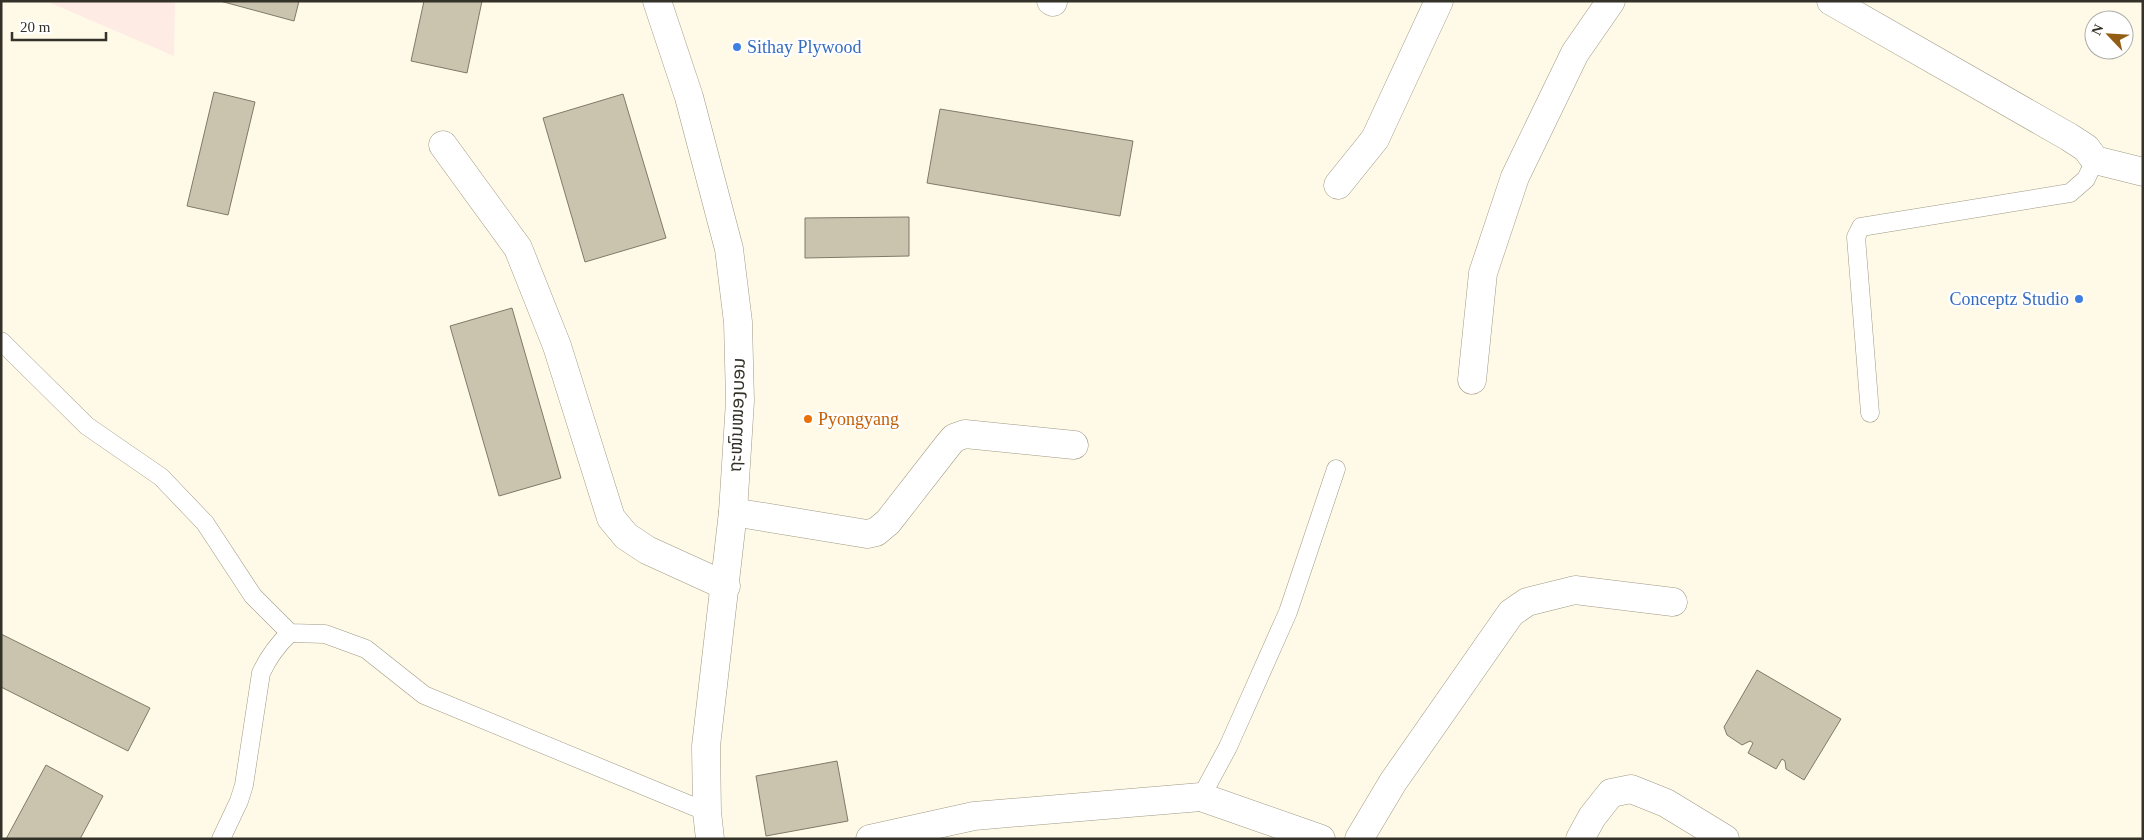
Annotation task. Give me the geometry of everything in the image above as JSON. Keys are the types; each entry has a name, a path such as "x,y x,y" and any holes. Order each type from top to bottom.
{"street":[{"name":"ຖະໜົນໜອງບອນ","path":"657,1 689,98 729,249 738,322 740,401 733,512 726,586 706,746 707,812 710,839"},
{"path":"1338,184 1375,139 1439,1"},
{"path":"1472,380 1483,273 1515,177 1575,53 1611,1"},
{"path":"1831,1 2069,137 2086,148 2095,160 2143,172"},
{"path":"443,145 518,248 557,346 611,518 626,536 647,550 726,586"},
{"path":"733,512 867,534 876,532 888,522 954,438 965,434 1074,445"},
{"path":"1359,839 1393,782 1511,613 1527,602 1575,590 1673,602"},
{"path":"1580,839 1592,817 1610,793 1631,789 1666,803 1725,839"},
{"path":"870,839 974,816 1201,798 1321,839"}],"lane":[{"path":"1870,413 1856,237 1861,227 1869,224 2070,193 2086,179 2095,160"},
{"path":"1,341 87,426 161,477 205,523 253,596 290,633 325,634 366,649 424,695 707,812"},
{"path":"1201,798 1228,747 1288,612 1336,469"},
{"path":"221,839 244,785 262,673 268,658 277,645 290,633"}],"shaded area":[{"path":"46,1 175,1 174,56"}],"building":[{"path":"220,1 299,1 294,21"},
{"path":"424,1 482,1 467,73 411,61"},
{"path":"214,92 255,102 228,215 187,206"},
{"path":"623,94 666,238 585,262 543,118"},
{"path":"940,109 1133,141 1120,216 927,183"},
{"path":"909,217 909,256 805,258 805,218"},
{"path":"512,308 561,478 499,496 450,326"},
{"path":"1,634 150,708 128,751 1,687"},
{"path":"1757,670 1841,719 1804,780 1786,769 1785,761 1782,759 1776,769 1748,753 1753,743 1750,741 1742,745 1727,735 1724,727"},
{"path":"837,761 848,821 766,836 756,776"},
{"path":"46,765 103,796 80,839 6,839"}],"place":[{"name":"Sithay Plywood","path":"737,47"},
{"name":"Conceptz Studio","path":"2079,299"},
{"name":"Pyongyang","path":"808,419"}]}
